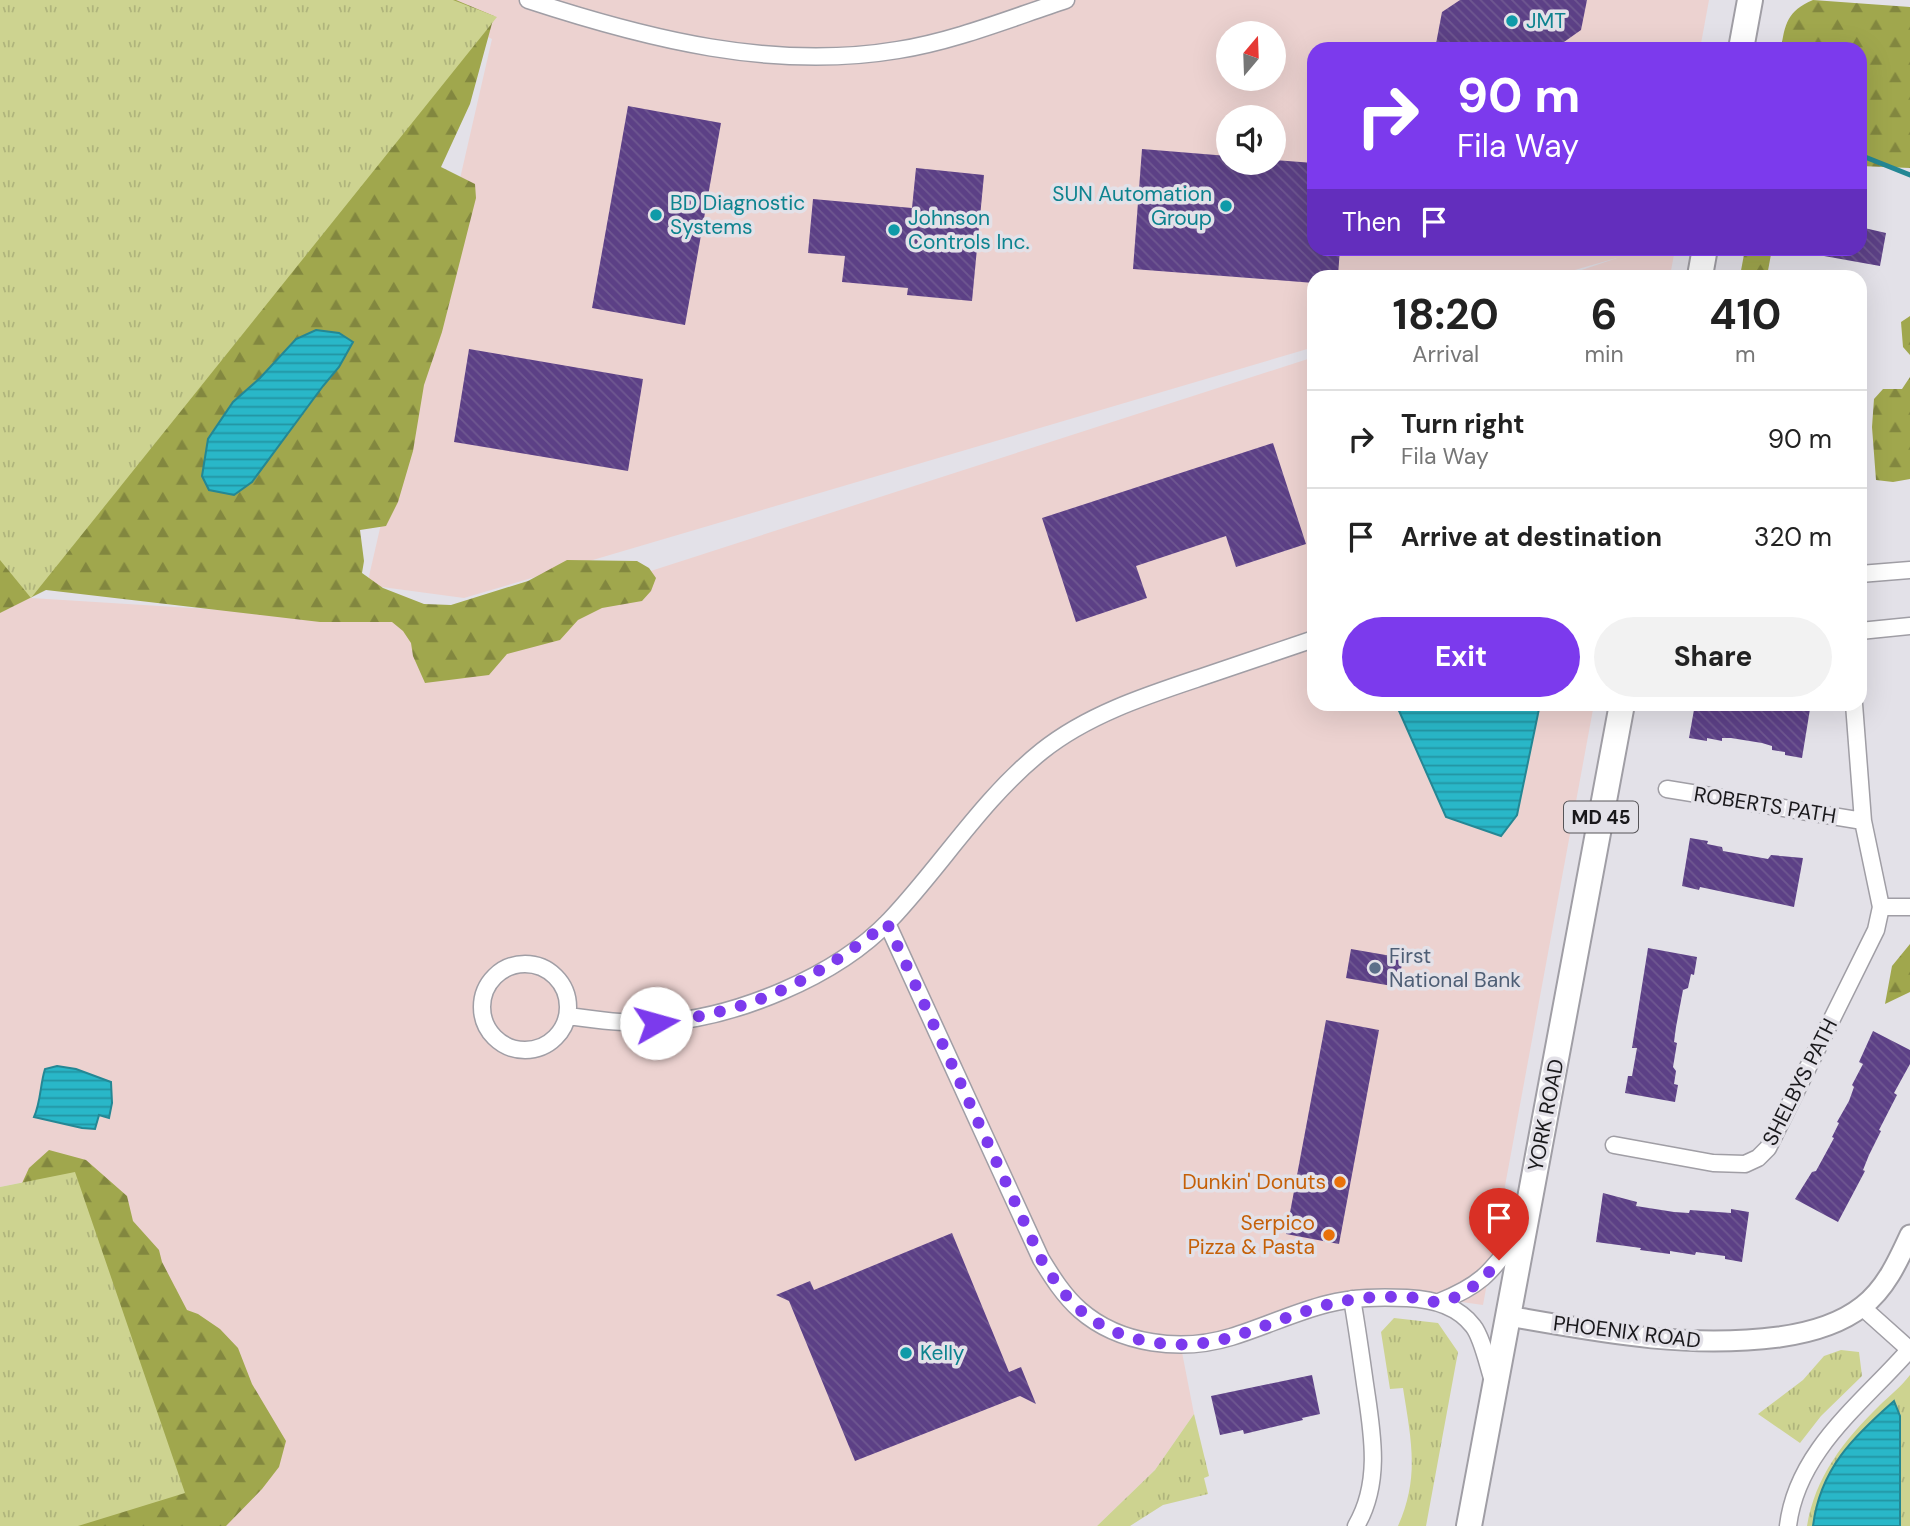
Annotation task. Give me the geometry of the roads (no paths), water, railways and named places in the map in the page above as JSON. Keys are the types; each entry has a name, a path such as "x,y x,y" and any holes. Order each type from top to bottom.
{"main road":[{"path":"1742,42 1750,0"},
{"name":"YORK ROAD","path":"1469,1526 1621,711"}],"street":[{"path":"528,0 607,24 684,42 750,53 822,58 901,50 1066,0"},
{"path":"1867,573 1910,570"},
{"path":"1867,630 1910,626"},
{"path":"568,1016 615,1022 656,1023 692,1018 783,991 850,953 887,923 981,810 1042,751 1074,729 1156,692 1307,641"},
{"name":"ROBERTS PATH","path":"1855,711 1863,821 1881,907"},
{"name":"ROBERTS PATH","path":"1667,789 1863,821"},
{"path":"1881,907 1910,907"},
{"name":"SHELBYS PATH","path":"1614,1145 1713,1163 1745,1164 1758,1158 1768,1148 1859,967 1877,930 1881,907"},
{"path":"887,923 1041,1259 1064,1294 1079,1310 1095,1322 1153,1343 1193,1343 1229,1338 1326,1304 1352,1299 1405,1298 1439,1302 1463,1315 1475,1328 1495,1387"},
{"path":"527,964 542,967 554,975 564,987 568,1016 554,1039 543,1046 530,1050 516,1049 493,1035 486,1024 484,997 489,984 499,973 512,966 527,964"},
{"path":"1439,1302 1465,1292 1487,1276 1524,1229"},
{"name":"PHOENIX ROAD","path":"1508,1316 1674,1341 1738,1342 1821,1329 1862,1307 1874,1296 1895,1268 1910,1235"},
{"path":"1352,1299 1373,1437 1373,1476 1367,1501 1356,1526"},
{"path":"1788,1526 1797,1490 1810,1461 1829,1434 1910,1349 1862,1307"}],"water":[{"path":"316,330 339,333 353,342 339,367 252,482 234,495 209,490 202,476 208,439 233,402 260,378 296,339"},
{"path":"1399,711 1539,711 1517,815 1501,836 1446,817"},
{"path":"57,1066 76,1069 111,1082 112,1103 109,1118 99,1115 95,1129 34,1117 45,1069"},
{"path":"1894,1401 1900,1416 1900,1526 1813,1526 1823,1487 1831,1471 1852,1441"}],"waterway":[{"path":"1867,158 1910,175"}],"place":[{"name":"JMT","path":"1512,21"},
{"name":"SUN Automation Group","path":"1226,206"},
{"name":"BD Diagnostic Systems","path":"656,215"},
{"name":"Johnson Controls Inc.","path":"894,230"},
{"name":"First National Bank","path":"1375,968"},
{"name":"Dunkin' Donuts","path":"1340,1182"},
{"name":"Serpico Pizza & Pasta","path":"1329,1235"},
{"name":"Kelly","path":"906,1353"}]}
